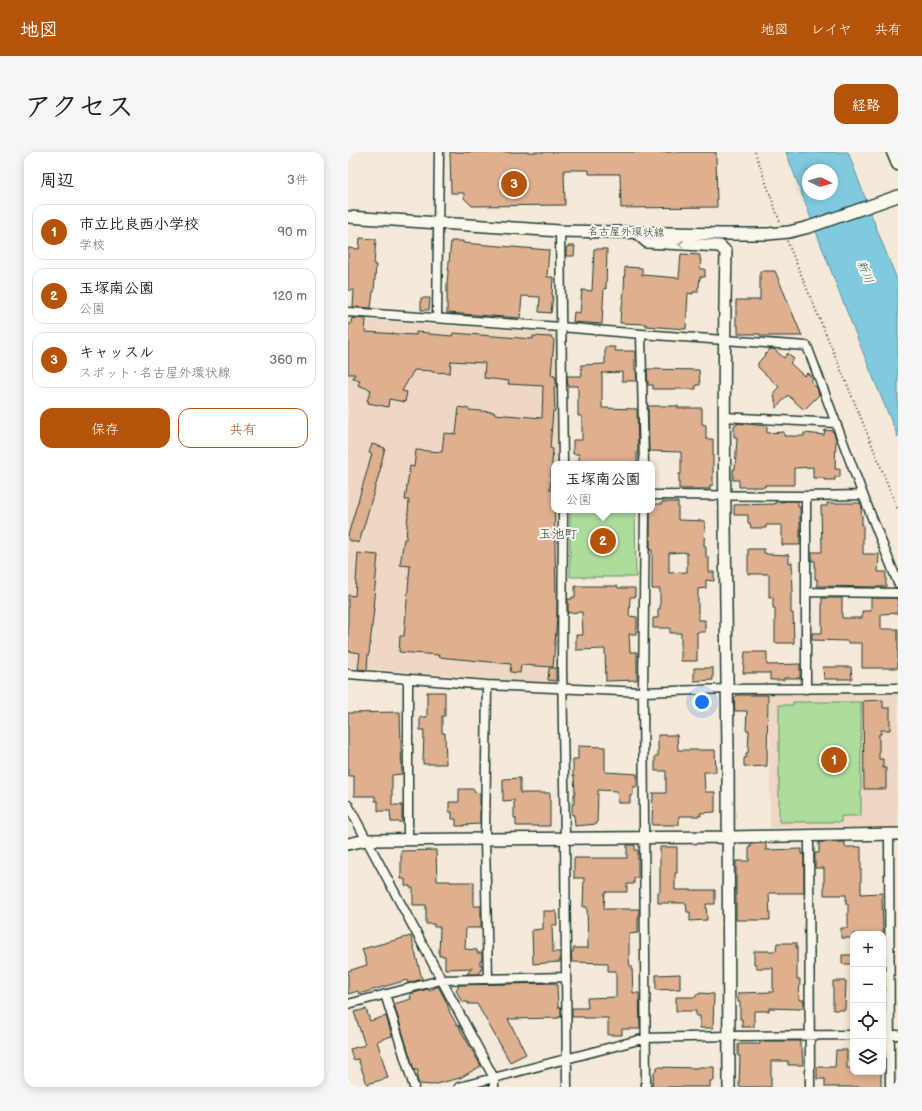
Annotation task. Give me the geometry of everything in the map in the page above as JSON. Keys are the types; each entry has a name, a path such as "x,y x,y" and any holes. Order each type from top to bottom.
{"main road":[{"path":"893,152 898,164"}],"street":[{"path":"437,318 439,152"},
{"name":"名古屋外環状線","path":"348,217 560,231 722,234 786,232 809,227 897,196"},
{"path":"560,231 563,461"},
{"path":"637,233 647,242 720,246 726,252 724,417 729,837 729,1087"},
{"path":"348,312 807,346 898,583"},
{"path":"641,334 644,461"},
{"path":"724,417 836,423"},
{"path":"655,495 863,495"},
{"path":"806,496 806,689"},
{"path":"563,513 562,689 567,1087"},
{"path":"645,513 642,692 646,1087"},
{"path":"806,592 898,593"},
{"path":"348,674 487,685 642,692 727,689 898,688"},
{"path":"408,678 408,839"},
{"path":"487,685 486,839 488,979"},
{"path":"348,805 494,1078 494,1087"},
{"path":"348,844 366,840 408,839 644,838 893,834 890,1087"},
{"path":"809,836 810,1087"},
{"path":"348,1004 441,980 566,977"},
{"path":"385,994 414,1087"},
{"path":"459,1087 646,1038 850,1035"}],"path":[{"path":"755,152 790,246 898,510"}],"shaded area":[{"path":"348,319 554,333 559,339 560,461 551,461 551,513 560,513 560,680 553,685 348,667"},
{"path":"769,693 898,693 898,827 770,828"}],"green space":[{"path":"570,513 635,513 636,577 570,577"},
{"path":"793,702 861,702 861,816 841,816 841,822 779,822 779,705 793,705"}],"water":[{"name":"新川","path":"786,152 848,152 898,282 898,437 854,331 804,200 838,200 838,164 802,164 802,194"}],"building":[{"path":"450,152 716,152 717,207 621,208 620,174 589,174 589,170 564,170 565,205 472,206 464,198 464,193 451,193"},
{"path":"360,238 376,239 374,265 376,265 371,308 353,307 354,290 348,290 348,248 359,249"},
{"path":"451,241 549,250 547,277 553,277 551,313 539,312 540,297 522,296 520,318 447,313 447,283"},
{"path":"569,246 575,246 574,256 566,256 566,248"},
{"path":"594,249 607,249 606,289 604,288 602,324 573,322 574,312 580,313 582,290 592,291"},
{"path":"681,254 700,255 700,269 705,269 705,277 700,277 698,292 693,292 693,294 688,293 686,329 646,326 646,324 620,323 625,267 642,268 642,275 679,278"},
{"path":"760,271 775,271 802,336 760,336 760,334 738,334 738,325 736,325 736,300 760,300"},
{"path":"421,298 430,298 429,310 421,310"},
{"path":"352,318 366,319 365,332 416,335 416,332 452,336 453,333 533,339 533,336 551,337 554,340 551,375 556,377 556,387 554,387 555,411 553,411 550,448 553,449 550,490 551,513 554,513 557,618 553,667 521,665 520,673 510,672 511,664 438,657 439,655 399,652 400,636 404,636 410,566 400,565 404,539 406,539 409,500 405,500 410,466 414,467 416,450 442,452 444,433 456,434 459,407 469,410 494,412 494,414 542,418 543,386 508,384 509,381 484,378 485,363 451,361 450,373 414,370 402,391 407,392 405,402 389,399 388,407 368,403 369,401 367,401 371,390 358,385 360,380 353,378 355,374 348,374 348,324 351,324"},
{"path":"605,347 615,347 615,351 635,351 635,370 637,381 622,381 622,372 602,373 602,408 637,409 637,461 579,461 579,454 573,454 573,440 582,440 582,416 578,416 578,386 568,386 567,376 582,376 581,365 605,364"},
{"path":"770,349 774,349 784,358 788,353 794,359 790,363 804,376 807,373 813,378 811,382 817,388 819,395 804,410 788,395 776,408 774,392 779,387 758,367 758,363"},
{"path":"647,369 699,370 700,385 696,385 696,389 653,389 653,385 648,385"},
{"path":"648,406 702,408 702,424 706,425 706,439 713,439 713,485 710,485 710,489 679,489 681,452 649,451"},
{"path":"737,423 767,426 767,433 784,432 784,436 804,436 804,433 824,435 825,430 833,431 836,439 835,469 840,469 840,477 835,477 835,480 813,478 813,467 794,468 794,485 739,487 739,480 733,480 737,438 734,437 734,425 737,425"},
{"path":"372,444 385,448 359,543 348,540 348,535 372,454 369,453"},
{"path":"798,501 798,507 800,507 800,545 782,545 782,525 766,525 766,528 751,528 750,523 748,523 748,515 734,515 734,505 775,504 775,502"},
{"path":"662,502 678,502 678,520 705,521 704,546 706,546 706,558 709,558 709,572 714,572 714,581 706,580 706,588 698,589 698,620 705,620 705,632 697,632 697,661 681,661 681,633 670,633 670,628 653,628 653,618 658,618 658,609 660,609 660,589 652,589 652,550 650,550 650,513 655,513 655,504 662,504","holes":["669,553 687,553 687,572 669,573"]},
{"path":"827,503 860,503 862,506 863,554 879,554 878,572 886,572 886,587 817,586 817,579 815,579 815,561 812,561 812,552 822,552 821,506 827,506"},
{"path":"748,549 764,549 764,553 766,554 789,555 789,563 792,562 793,593 791,593 791,613 793,613 794,643 775,643 775,608 773,608 773,597 769,597 769,574 748,574"},
{"path":"358,553 378,555 367,670 358,669 360,653 348,651 348,595 355,596"},
{"path":"575,586 618,586 618,588 635,588 635,597 630,597 629,616 637,617 637,629 636,634 629,634 630,652 637,652 637,680 606,681 605,649 576,650 576,635 583,635 582,612 568,613 568,599 575,597"},
{"path":"822,598 842,598 842,618 862,618 862,611 871,611 871,598 897,598 898,613 881,614 881,629 898,629 898,668 862,668 862,643 812,640 812,633 822,633"},
{"path":"745,652 767,652 767,665 800,664 800,678 770,680 770,673 743,673"},
{"path":"823,667 851,667 852,679 824,679"},
{"path":"549,668 556,668 556,681 548,680"},
{"path":"694,668 713,668 713,680 694,681"},
{"path":"427,692 445,692 445,716 442,716 442,733 445,733 446,764 423,764 424,730 420,730 420,717 427,717"},
{"path":"737,695 768,695 767,766 744,766 744,758 746,758 746,753 748,753 749,730 746,730 747,711 735,711 734,698"},
{"path":"883,700 883,708 890,708 890,730 881,730 881,734 879,734 879,759 883,759 883,768 886,768 886,789 864,789 863,701"},
{"path":"400,712 402,774 392,775 392,805 402,805 402,822 391,822 390,811 378,811 378,801 375,801 375,796 354,796 354,776 348,776 348,713"},
{"path":"658,735 677,735 678,750 715,750 716,772 704,772 705,792 715,792 715,812 700,813 701,816 679,816 679,825 652,825 653,793 666,793 666,771 655,771 655,756 658,756"},
{"path":"578,746 605,747 605,772 637,774 637,787 633,787 633,795 630,796 630,803 618,803 617,791 598,790 597,824 575,826 574,815 572,815 572,804 574,804 575,794 573,759 578,759"},
{"path":"520,778 520,793 550,793 550,826 516,826 516,818 514,818 514,800 503,801 503,779"},
{"path":"459,789 474,789 474,792 480,793 480,824 456,826 456,819 452,819 452,812 449,812 449,802 459,802"},
{"path":"819,842 845,842 845,847 861,847 861,894 882,893 883,931 850,931 850,938 841,938 841,928 848,928 848,904 846,904 846,895 824,895 824,868 815,868 815,853 819,853"},
{"path":"766,843 766,850 802,849 802,854 804,854 804,893 769,893 770,920 736,920 736,861 749,861 749,846 751,847 751,844"},
{"path":"627,845 635,845 635,850 638,850 638,878 634,878 634,884 627,884 627,892 605,892 604,909 639,909 638,933 629,934 629,959 630,966 632,966 633,993 639,993 640,1029 622,1029 622,1035 608,1035 608,1018 572,1017 572,1008 588,1008 587,998 616,997 616,971 608,971 608,963 572,962 571,952 573,952 573,948 588,948 587,907 583,907 584,878 574,878 574,858 627,858"},
{"path":"660,847 677,847 677,873 675,873 675,890 715,890 715,904 706,904 707,920 690,921 690,912 687,912 686,903 658,903 658,892 660,892"},
{"path":"436,850 437,881 474,882 474,906 481,906 481,928 466,928 465,949 477,950 477,953 482,953 482,961 480,961 480,965 482,964 482,967 479,974 467,974 473,968 445,969 445,956 439,956 440,927 434,927 434,924 426,924 426,905 413,905 413,888 410,888 410,886 405,886 405,879 401,879 401,851"},
{"path":"543,911 556,911 557,925 552,925 553,952 560,952 560,962 533,964 532,930 543,929"},
{"path":"411,936 422,979 408,983 407,980 359,994 358,991 348,994 348,971 367,965 362,949"},
{"path":"777,943 796,943 797,979 800,979 799,999 804,1000 804,1008 769,1008 769,1011 754,1011 754,1027 742,1027 738,993 773,992 773,968 756,968 756,964 754,964 754,951 776,951"},
{"path":"842,955 850,955 850,964 842,964"},
{"path":"680,974 680,989 656,990 656,975"},
{"path":"833,981 846,981 845,1010 833,1010"},
{"path":"557,983 558,1007 561,1007 561,1017 508,1019 526,1054 510,1062 477,1004 462,1002 456,990 459,985"},
{"path":"438,986 447,1003 450,1013 457,1025 460,1026 460,1029 481,1066 460,1078 432,1085 419,1084 417,1079 418,1070 414,1070 394,1004 411,999 410,994 428,989 429,991"},
{"path":"696,994 714,994 713,1028 700,1028 700,1016 696,1016 696,1011 676,1011 676,997 696,997"},
{"path":"366,1009 370,1021 386,1016 392,1036 377,1041 388,1078 367,1084 358,1059 353,1060 350,1049 365,1045 354,1012"},
{"path":"760,1041 800,1041 803,1065 788,1065 788,1061 771,1061 771,1087 739,1087 740,1056 738,1056 738,1044 760,1044"},
{"path":"836,1050 847,1050 847,1068 850,1068 850,1075 881,1075 881,1087 825,1087 825,1079 817,1079 817,1067 835,1067"},
{"path":"657,1067 714,1067 714,1081 710,1081 710,1087 652,1087 654,1072 657,1070"}],"place":[{"name":"キャッスル","path":"514,184"},
{"name":"玉塚南公園","path":"603,541"},
{"name":"市立比良西小学校","path":"834,760"}],"district":[{"name":"玉池町","path":"558,534"}]}
